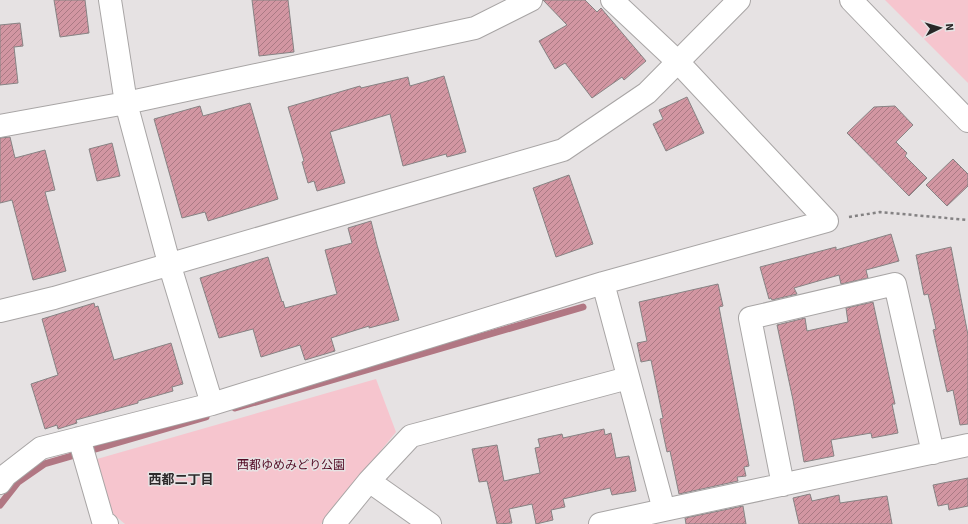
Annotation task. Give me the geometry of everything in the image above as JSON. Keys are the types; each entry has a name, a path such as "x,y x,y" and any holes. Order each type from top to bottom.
{"street":[{"path":"110,0 126,103 169,263 212,404"},
{"path":"0,126 126,103 475,28 531,0"},
{"path":"0,483 6,475 40,448 82,449 212,404 603,283 827,221 678,62 612,0"},
{"path":"0,311 54,298 169,263 563,150 647,93 739,0"},
{"path":"851,0 968,121"},
{"path":"603,283 664,510"},
{"path":"783,485 750,318 895,284 932,453"},
{"path":"334,524 369,481 411,436 628,378"},
{"path":"600,524 968,445"},
{"path":"82,449 103,521 107,524"},
{"path":"369,481 430,524"}],"path":[{"path":"827,221 880,212 968,220"}],"green space":[{"path":"885,0 968,0 968,83"},
{"name":"西都ゆめみどり公園","path":"376,379 396,432 321,524 125,524 112,513 97,459"}],"building":[{"path":"54,0 85,0 89,33 60,37"},
{"path":"252,0 288,0 294,52 259,56"},
{"path":"543,0 585,0 597,12 601,8 646,61 624,80 622,77 592,98 565,63 555,69 539,41 567,25"},
{"path":"20,23 23,46 14,47 18,83 0,85 0,25"},
{"path":"444,76 466,152 447,157 446,154 403,166 390,114 330,132 345,183 317,191 314,181 308,183 302,162 304,161 288,107 360,86 361,88 408,77 410,86"},
{"path":"687,97 704,133 666,151 653,124 663,119 659,110"},
{"path":"250,103 278,199 208,221 205,212 182,218 154,119 200,106 203,116"},
{"path":"895,106 913,125 896,142 907,153 905,156 927,178 909,196 847,133 874,107"},
{"path":"10,137 15,158 45,150 55,190 45,192 66,271 33,280 12,200 0,203 0,138"},
{"path":"112,143 120,176 97,181 89,149"},
{"path":"953,159 968,174 968,186 947,206 926,185"},
{"path":"569,175 593,244 556,257 533,188"},
{"path":"371,221 399,320 369,328 369,326 331,338 335,351 305,360 300,345 261,357 253,329 219,338 200,278 268,257 285,308 337,294 325,250 352,243 348,228"},
{"path":"891,234 899,261 866,270 868,278 841,284 839,275 794,288 797,294 772,300 771,298 769,299 760,267 836,247 836,250"},
{"path":"951,247 968,335 968,424 960,425 953,390 947,392 933,330 936,329 928,294 924,295 916,255"},
{"path":"718,284 723,306 719,307 749,466 744,467 746,476 737,477 738,481 679,494 670,451 667,452 660,419 663,418 651,360 641,362 637,343 647,341 639,302"},
{"path":"873,302 895,404 892,404 898,433 872,438 871,433 831,440 834,456 804,462 777,325 805,318 807,331 848,322 846,308"},
{"path":"94,303 95,307 98,306 114,360 171,343 183,384 172,387 173,391 138,401 138,403 76,420 77,423 58,429 57,425 45,429 31,384 58,375 42,319"},
{"path":"604,429 605,435 611,433 616,458 629,456 636,491 612,495 610,488 563,499 565,507 551,510 553,520 536,524 532,504 509,509 512,523 497,524 487,481 479,482 472,449 497,445 504,481 540,473 535,448 540,447 538,439 562,434 563,438"},
{"path":"968,478 968,506 949,510 948,504 938,506 933,485"},
{"path":"810,494 812,501 839,495 840,503 887,496 892,524 799,524 793,498"},
{"path":"743,506 746,524 686,524 685,518"}],"waterway":[{"path":"235,408 583,307"},
{"path":"0,505 18,482 44,464 206,417"}],"district":[{"name":"西都二丁目","path":"181,480"}]}
